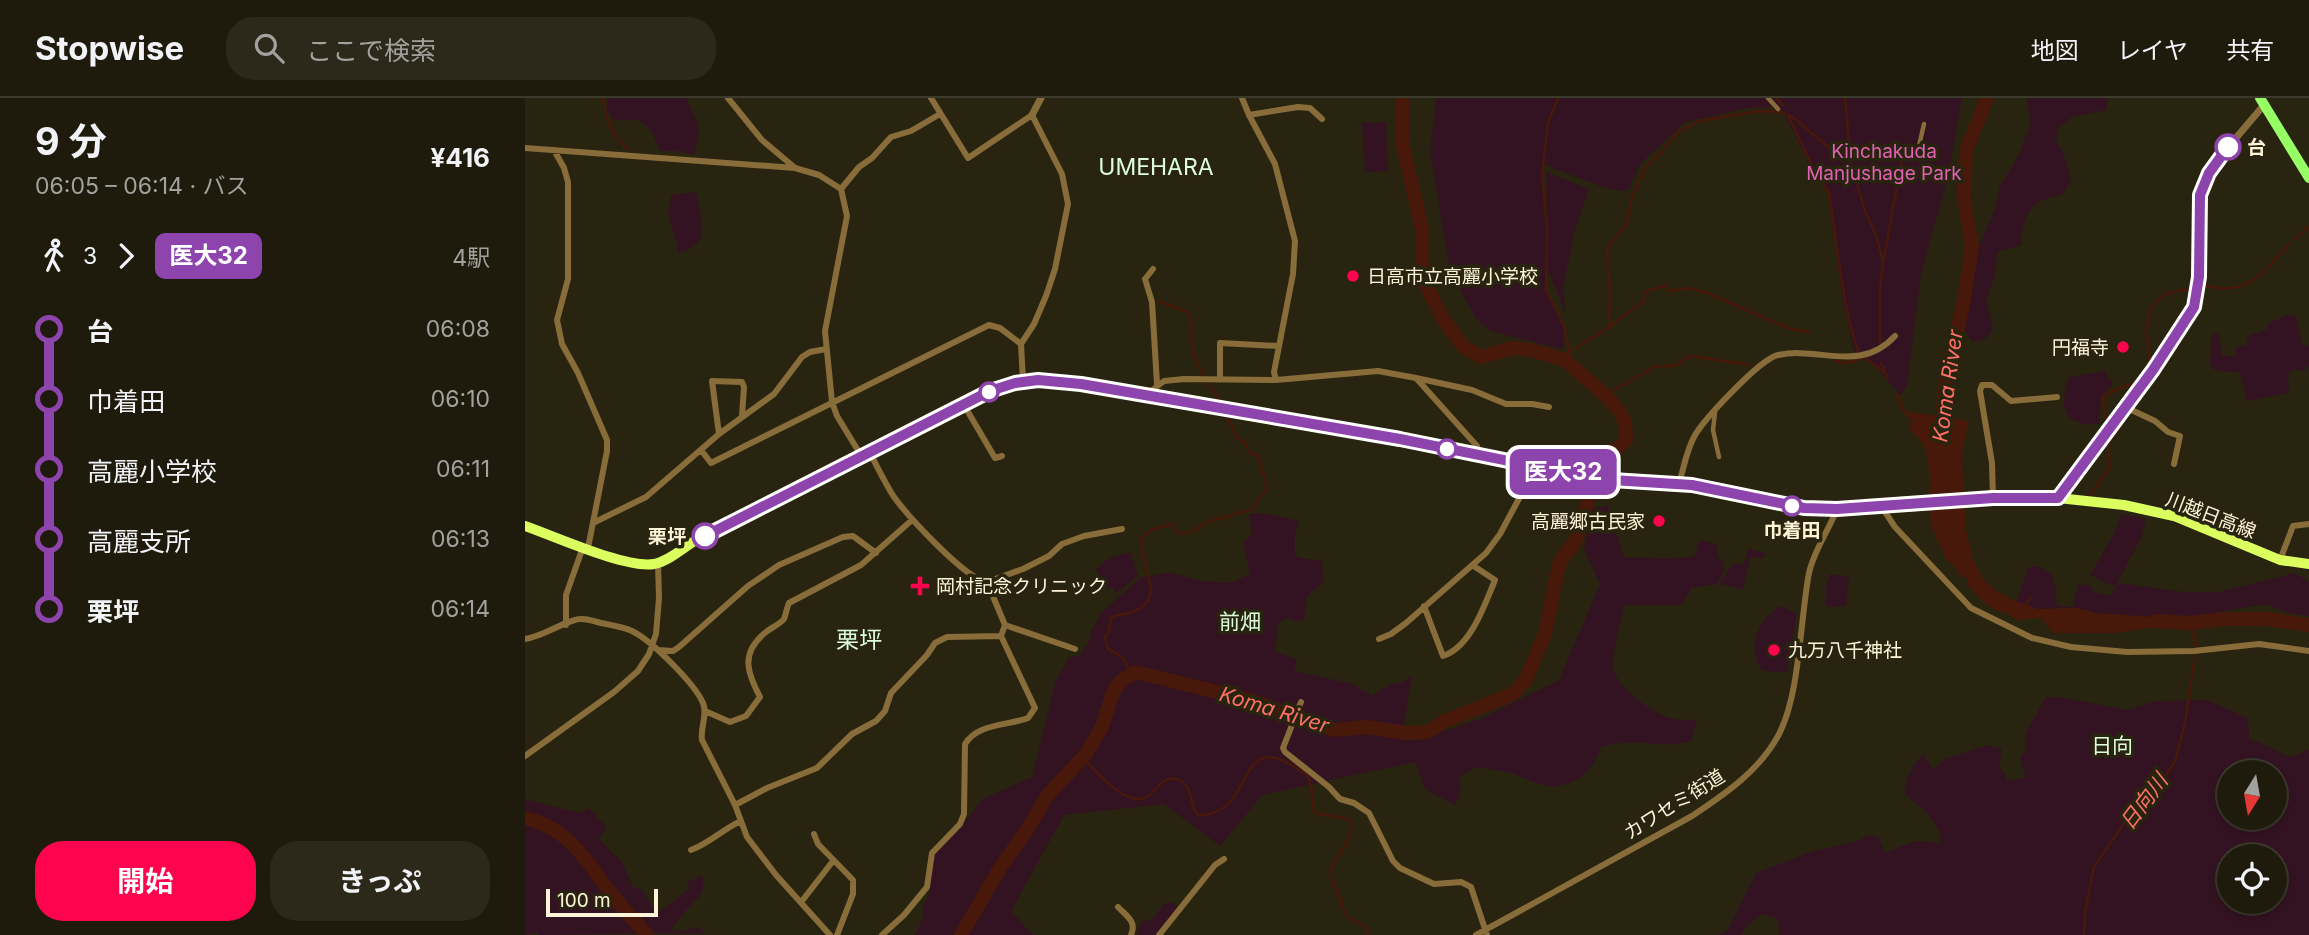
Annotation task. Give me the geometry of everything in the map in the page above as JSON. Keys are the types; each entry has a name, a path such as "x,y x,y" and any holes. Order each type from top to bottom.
{"highway":[{"path":"2265,100 2309,178"}],"main road":[{"path":"525,526 627,562 648,565 658,563 697,540 990,391 1023,381 1046,380 1146,395 1388,436 1536,467"},
{"name":"川越日高線","path":"1536,467 1612,480 1679,484 1792,506 1837,509 1993,498 2058,498 2124,505 2174,516 2280,560 2309,564"}],"street":[{"path":"729,98 762,140 795,168"},
{"path":"931,98 968,158 1033,115 1041,98"},
{"path":"1243,98 1275,164 1295,242 1293,274 1274,372 1276,380"},
{"path":"1768,98 1777,109"},
{"path":"2058,498 2126,407 2194,307 2199,277 2199,208 2204,182 2219,158 2265,100"},
{"path":"1249,115 1298,107 1310,108 1322,120"},
{"path":"841,189 859,167 872,158 891,137 911,131 940,114"},
{"path":"1023,381 1021,344 1034,324 1046,296 1055,269 1068,204 1062,174 1033,115"},
{"path":"1918,150 1924,124"},
{"path":"525,148 795,168 834,182 841,189 847,216 825,331 832,402 837,416 912,520 973,577 987,582 1049,556 1062,544 1084,536 1122,529"},
{"path":"554,150 568,182 568,279 557,320 562,344 578,373 607,440 593,523 566,595 566,625"},
{"path":"1153,269 1145,279 1152,302 1157,384"},
{"path":"701,450 711,463 989,325 1000,328 1021,344"},
{"path":"1679,484 1695,435 1756,368 1775,356 1860,356 1875,352 1895,336"},
{"path":"1220,379 1220,343 1278,346"},
{"path":"593,523 646,497 719,434 774,394 802,358 810,352 826,349"},
{"path":"1146,395 1157,384 1184,379 1276,380 1378,371 1472,390 1506,404 1549,407"},
{"path":"1416,378 1477,446 1480,456"},
{"path":"719,434 712,381 742,382 742,416"},
{"path":"1993,498 1992,463 1980,391 1982,386 1992,385 2011,401 2057,397"},
{"path":"964,405 995,458 1002,456"},
{"path":"2126,407 2155,421 2168,432 2180,436 2175,464"},
{"path":"1715,412 1713,430 1719,457"},
{"path":"1379,639 1391,634 1486,553 1500,534 1536,467"},
{"path":"1881,506 1895,527 1971,608 2032,638 2071,647 2127,652 2184,652 2259,644 2309,651"},
{"name":"カワセミ街道","path":"1476,935 1486,932 1692,816 1720,797 1759,763 1773,745 1785,720 1793,687 1809,572 1837,509"},
{"path":"705,711 730,722 746,716 759,697 747,666 758,639 783,619 789,603 845,575 876,553 912,520"},
{"path":"2280,560 2293,526 2309,524"},
{"path":"655,648 673,651 748,586 779,565 843,537 853,536 876,553"},
{"path":"525,757 614,692 638,671 655,648 658,563"},
{"path":"1424,606 1443,656 1451,654 1474,628 1495,580 1472,565"},
{"path":"883,935 927,887 932,853 960,824 964,814 965,744 969,738 975,732 1028,718 1035,708 1001,636 1005,625 987,582"},
{"path":"525,639 584,619 632,631 655,648 694,688 705,711 701,728 702,740 735,805 747,837 769,867 830,935"},
{"path":"1005,625 1075,649"},
{"path":"735,805 767,788 817,768 852,734 881,717 891,692 935,643 947,637 1001,636"},
{"path":"1301,702 1283,748 1285,752 1340,799 1354,803 1369,813 1393,861 1400,868 1434,884 1461,882 1471,887 1486,932"},
{"path":"691,850 706,845 728,827 741,821"},
{"path":"814,834 818,844 853,880 853,894 837,935"},
{"path":"1159,935 1215,865 1224,859"},
{"path":"802,901 834,861"},
{"path":"1118,906 1133,922 1131,935"}],"green space":[{"path":"607,98 686,98 699,130 694,155 661,151 649,128 639,121 614,121 607,109"},
{"name":"Kinchakuda Manjushage Park","path":"1436,98 1962,98 1949,173 1921,273 1907,385 1900,395 1878,369 1854,352 1842,296 1828,194 1810,166 1785,115 1772,107 1748,108 1685,122 1641,163 1629,188 1624,191 1605,188 1543,164 1541,175 1546,232 1546,291 1563,326 1564,348 1491,331 1477,320 1450,271 1430,152"},
{"path":"2027,98 2108,98 2106,110 2072,117 2058,128 2056,140 2064,155 2071,180 2063,194 2040,202 2029,212 2021,245 1997,252 1995,276 1986,302 1993,325 1990,334 1981,341 1972,341 1966,333 1963,317 1975,271 1973,260 1995,209 2000,186 2017,158 2030,126"},
{"path":"1386,122 1388,171 1365,172 1362,123"},
{"path":"1546,172 1589,189 1574,233 1563,289 1566,314 1548,270"},
{"path":"696,192 701,222 700,238 696,245 677,253 668,213 671,195"},
{"path":"2287,315 2296,316 2302,344 2309,346 2309,366 2304,371 2293,369 2288,374 2287,393 2247,401 2240,372 2216,371 2210,364 2211,337 2219,333 2222,356 2236,356 2236,347 2248,344 2246,337 2268,329 2267,324"},
{"path":"2105,371 2114,383 2101,397 2099,424 2077,422 2066,413 2064,406 2069,377"},
{"path":"1608,505 1624,558 1668,559 1695,556 1701,540 1716,544 1718,557 1724,563 1723,573 1717,584 1691,588 1682,605 1624,605 1615,647 1613,669 1621,684 1645,705 1663,715 1673,719 1697,721 1691,741 1669,744 1626,743 1601,747 1589,770 1575,780 1558,786 1537,783 1509,772 1476,767 1459,777 1460,792 1455,805 1425,789 1415,762 1262,795 1220,846 1164,804 1064,815 1011,911 1033,935 915,935 924,916 923,906 929,896 933,855 983,799 1032,777 1055,683 1069,657 1079,656 1090,641 1091,632 1102,612 1140,578 1169,572 1201,581 1236,581 1250,573 1243,541 1252,536 1249,513 1269,514 1299,521 1295,535 1295,554 1300,558 1322,561 1324,582 1307,596 1304,620 1289,618 1278,622 1275,652 1297,659 1294,671 1353,684 1372,696 1390,684 1402,683 1412,676 1404,724 1414,741 1480,719 1559,680 1600,584 1584,549 1592,509"},
{"path":"2122,514 2146,519 2140,540 2115,587 2090,575 2114,534"},
{"path":"1748,549 1765,553 1764,559 1751,556 1743,589 1720,584 1733,563 1744,565"},
{"path":"1130,552 1138,576 1116,593 1112,587 1108,589 1095,569 1110,558"},
{"path":"2035,566 2052,576 2057,606 2073,607 2078,584 2091,586 2094,592 2110,596 2119,583 2184,592 2218,592 2295,573 2309,582 2309,616 2287,613 2266,604 2229,610 2210,618 2141,617 2096,613 2077,608 2038,609 2016,602 2028,568"},
{"path":"1830,574 1849,577 1846,606 1826,607 1826,584"},
{"path":"1781,606 1797,614 1787,672 1763,671 1755,653 1757,635 1760,626"},
{"path":"2046,697 2127,710 2156,701 2208,700 2247,718 2249,740 2292,757 2309,750 2309,935 1780,935 1777,918 1763,914 1748,925 1741,935 1718,935 1727,931 1756,873 1814,851 1858,841 1869,835 1878,837 1885,853 1915,841 1942,843 1933,821 1905,794 1910,772 1923,754 1933,770 1945,759 1988,745 2002,749 1999,765 2008,781 2026,777 2020,757 2026,751 2025,734"},
{"path":"525,799 579,813 589,808 606,827 599,839 622,862 633,887 641,889 653,908 660,912 689,889 687,883 702,875 702,892 672,928 675,932 700,927 705,933 525,935"},
{"path":"1172,902 1178,909 1157,935 1137,935 1141,922 1154,918 1163,904"}],"shaded area":[{"path":"1906,409 1910,412 1969,421 1961,456 1965,527 1973,560 1983,579 1996,591 2038,609 2077,608 2096,613 2171,618 2177,624 2115,633 2054,633 2041,618 2016,620 2006,612 1985,603 1967,585 1967,578 1959,575 1956,568 1944,557 1944,551 1936,538 1930,518 1927,458 1918,437 1910,431 1911,419"}],"waterway":[{"path":"603,98 611,127 629,150"},
{"name":"Koma River","path":"961,935 1047,796 1086,754 1102,727 1112,695 1120,682 1135,672 1251,700 1334,730 1367,727 1405,733 1428,732 1443,722 1513,694 1526,679 1545,634 1559,564 1577,537 1601,463 1626,440 1625,422 1605,395 1565,360 1513,348 1481,357 1464,347 1443,319 1427,287 1422,269 1423,233 1403,146 1402,98"},
{"path":"1558,98 1548,123 1542,175 1547,226 1546,290 1564,326 1569,352 1565,360"},
{"path":"1776,98 1783,105"},
{"path":"1845,98 1850,155"},
{"name":"Koma River","path":"1940,434 1947,371 1962,310 1972,248 1964,197 1966,151 1987,98"},
{"path":"1569,352 1608,328 1610,297 1607,248 1627,223 1632,197 1646,167 1677,133 1699,121 1759,111 1782,112 1794,118 1827,146 1850,161 1883,262 1880,342"},
{"path":"1788,115 1812,166 1829,193 1842,284 1858,351"},
{"path":"1850,161 1903,153 1884,258"},
{"path":"2295,239 2309,227"},
{"path":"2203,286 2232,288 2249,283 2289,244"},
{"path":"1608,328 1644,301 1644,292 1666,285 1668,291 1689,288 1707,293 1791,329 1809,332"},
{"path":"2141,376 2150,364 2147,326 2152,308 2165,295 2193,288"},
{"path":"1158,301 1188,312 1195,357 1221,402"},
{"path":"1605,395 1656,366 1675,366 1690,356 1751,365"},
{"path":"1866,359 1884,372"},
{"path":"1835,361 1844,363 1858,360"},
{"path":"1881,363 1887,377"},
{"path":"2109,421 2106,420 2103,397 2137,382"},
{"path":"1897,394 1905,414 1913,419"},
{"path":"1131,675 1124,658 1108,649 1105,637 1109,632 1111,618 1132,612 1143,606 1149,598 1150,580 1142,539 1151,530 1171,524 1179,533 1190,533 1208,522 1253,509 1257,500 1268,489 1258,456 1250,453 1245,443 1236,436 1227,414"},
{"path":"2090,495 2110,467 2108,443 2121,427"},
{"path":"2024,607 2030,598"},
{"name":"Koma River","path":"2157,621 2190,623 2223,619 2267,619 2309,625"},
{"name":"日向川","path":"2190,623 2196,647"},
{"name":"日向川","path":"2195,660 2196,655"},
{"name":"日向川","path":"2084,935 2085,912 2094,867 2125,822 2160,784 2175,761 2185,723 2194,663"},
{"path":"1082,757 1115,789 1131,798 1145,798 1168,779 1181,781 1185,784 1198,815 1215,812 1227,805 1256,762 1266,757 1279,759 1297,768 1309,780 1316,813 1348,819 1353,825 1330,874 1347,917 1366,927 1368,935"},
{"name":"Koma River","path":"525,818 552,829 573,845 647,935"}],"bus line":[{"name":"医大32","path":"705,536 990,391 1023,381 1038,380 1289,419 1612,480 1692,485 1804,508 1837,509 2018,497 2058,498 2153,370 2194,307 2199,277 2200,195 2209,173 2228,147"}],"place":[{"name":"台","path":"2228,147"},
{"name":"日高市立高麗小学校","path":"1353,276"},
{"name":"円福寺","path":"2123,347"},
{"name":"巾着田","path":"1792,506"},
{"name":"高麗郷古民家","path":"1659,521"},
{"name":"栗坪","path":"705,536"},
{"name":"岡村記念クリニック","path":"920,586"},
{"name":"九万八千神社","path":"1774,650"}],"district":[{"name":"UMEHARA","path":"1156,167"},
{"name":"前畑","path":"1240,622"},
{"name":"栗坪","path":"859,640"},
{"name":"日向","path":"2112,746"}]}
